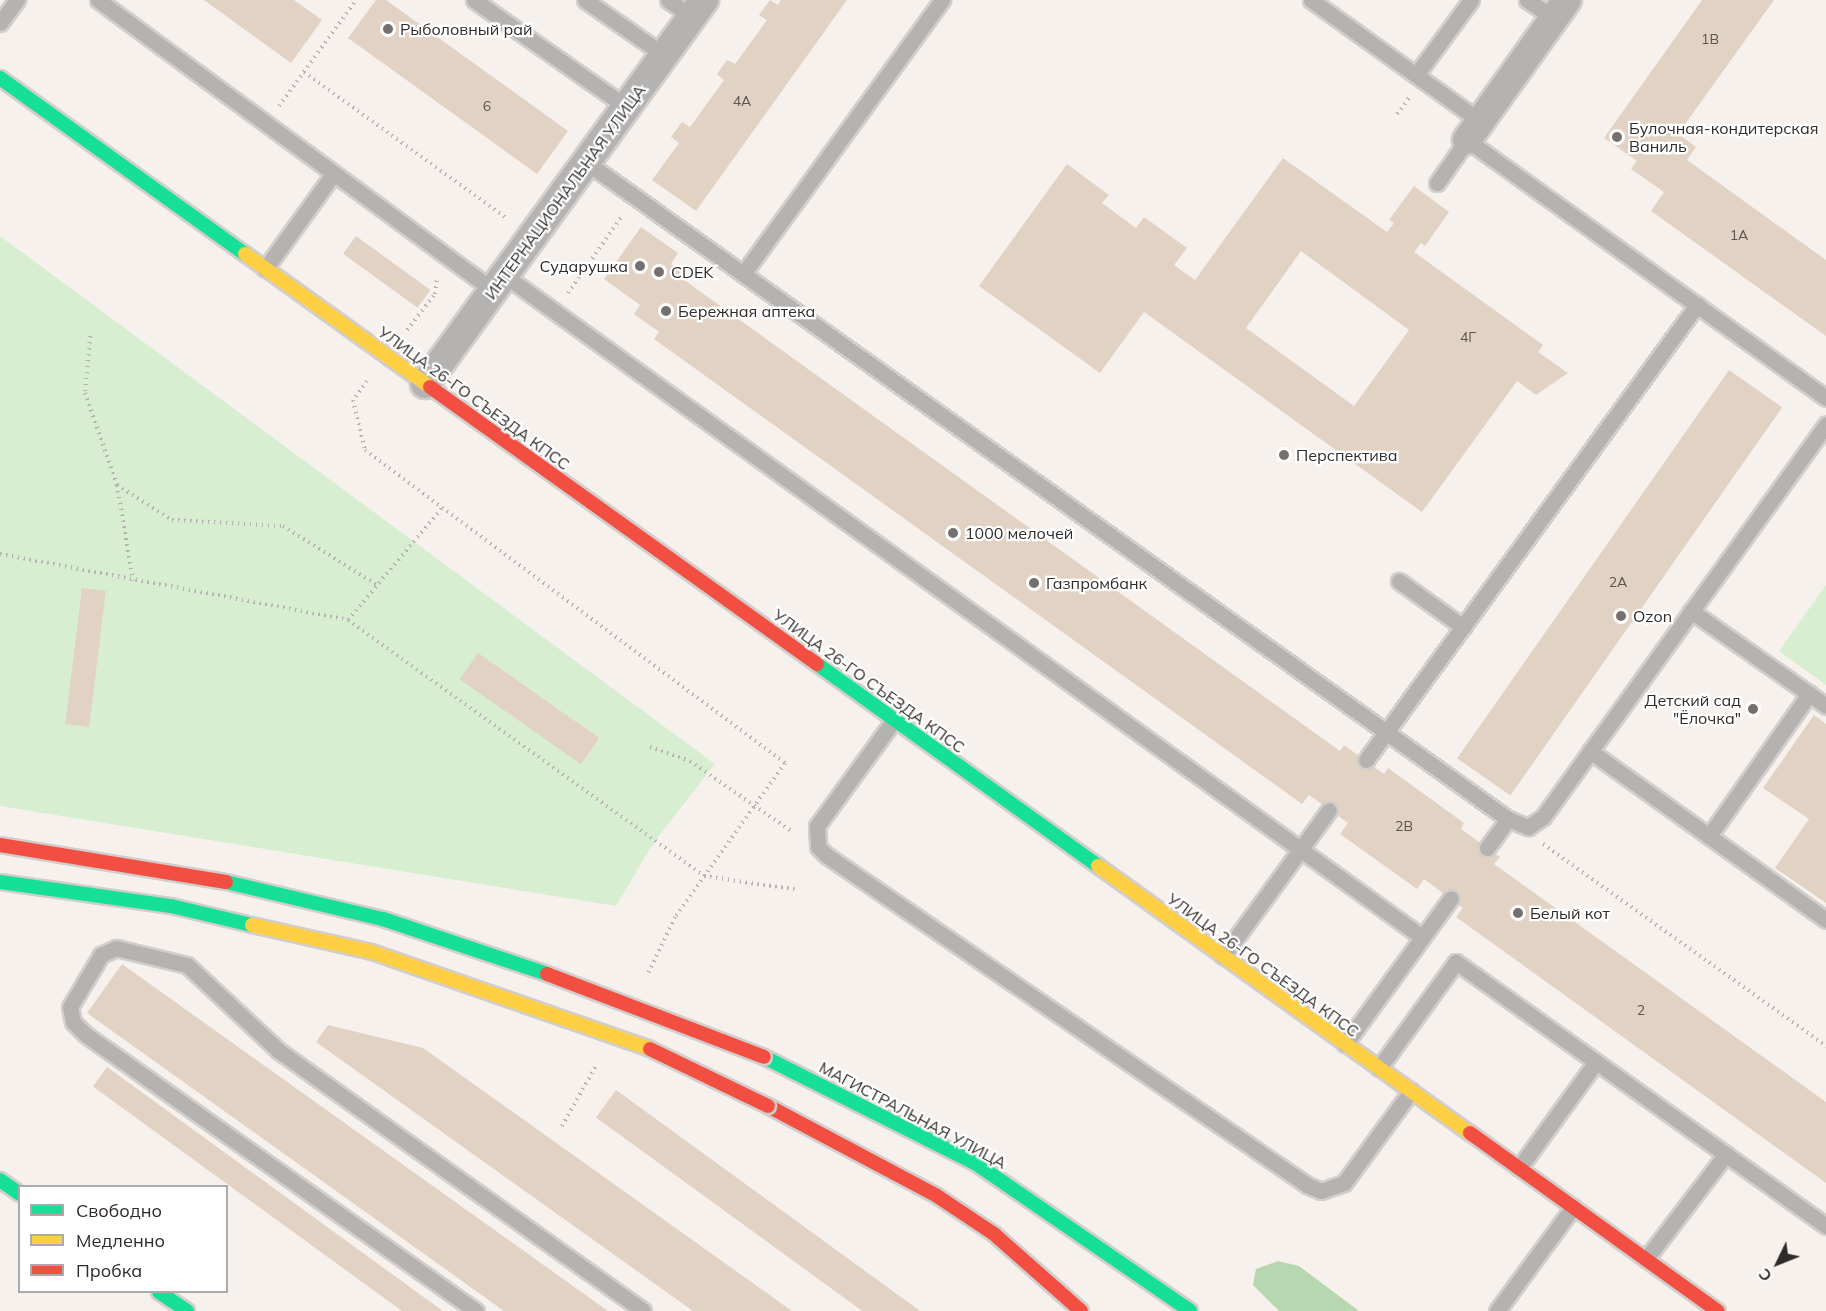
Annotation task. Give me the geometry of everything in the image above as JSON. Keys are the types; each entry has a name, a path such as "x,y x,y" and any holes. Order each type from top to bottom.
{"main road":[{"name":"УЛИЦА 26-ГО СЪЕЗДА КПСС","path":"0,78 1718,1311"},
{"name":"МАГИСТРАЛЬНАЯ УЛИЦА","path":"0,844 173,869 383,919 567,980 764,1058 975,1163 1096,1241 1190,1311"},
{"path":"0,882 182,909 372,952 655,1051 768,1106 937,1196 994,1234 1081,1311"},
{"path":"0,1180 18,1193"},
{"path":"160,1293 187,1311"}],"street":[{"name":"ИНТЕРНАЦИОНАЛЬНАЯ УЛИЦА","path":"425,384 698,8"},
{"path":"1474,131 1561,9"}],"lane":[{"path":"0,23 17,0"},
{"path":"98,0 334,173 499,283 555,311 1422,937"},
{"path":"474,0 626,107"},
{"path":"585,0 664,55"},
{"path":"668,0 698,8"},
{"path":"744,274 942,0"},
{"path":"1311,0 1416,75 1474,131 1697,305 1826,398"},
{"path":"1416,75 1471,0"},
{"path":"1527,0 1561,9"},
{"path":"1437,183 1474,131"},
{"path":"586,162 1508,819 1528,827 1536,823 1590,751 1826,424"},
{"path":"265,269 334,173"},
{"path":"1366,760 1697,305"},
{"path":"1399,581 1463,627"},
{"path":"1691,611 1826,706"},
{"path":"1709,836 1809,694"},
{"path":"894,720 817,826 818,847 826,855 1314,1188 1334,1190 1344,1183 1411,1091"},
{"path":"1590,751 1826,920"},
{"path":"1223,956 1329,810"},
{"path":"1487,848 1508,819"},
{"path":"1345,1044 1451,898"},
{"path":"476,1311 79,1029 70,1007 101,955 116,948 187,965 279,1051 643,1311"},
{"path":"1379,1068 1456,962 1826,1226"},
{"path":"1519,1168 1596,1062"},
{"path":"1646,1259 1726,1154"},
{"path":"1497,1311 1574,1207"}],"path":[{"path":"266,124 356,0"},
{"path":"304,72 532,236"},
{"path":"555,311 635,197"},
{"path":"90,336 85,393 117,485 133,581"},
{"path":"353,400 365,450 441,509 785,763 675,917 650,970"},
{"path":"117,485 172,520 283,526 377,585"},
{"path":"348,620 441,509"},
{"path":"0,554 348,620 704,876 800,890"},
{"path":"650,747 690,761 826,855"},
{"path":"1508,819 1826,1046"}],"green space":[{"path":"0,236 715,764 654,842 616,906 0,806"},
{"path":"1826,585 1826,685 1779,651"},
{"path":"1278,1261 1299,1266 1359,1311 1279,1311 1253,1285 1256,1269"}],"building":[{"path":"204,0 294,0 322,20 291,63"},
{"path":"376,0 386,0 568,131 537,174 348,38"},
{"path":"770,0 778,5 781,0 847,0 696,211 652,180 679,143 671,137 682,122 690,127 724,80 717,74 727,60 735,64 767,20 759,15"},
{"path":"1702,0 1774,0 1678,134 1696,147 1687,160 1826,260 1826,336 1651,211 1664,192 1631,169 1637,161 1604,138"},
{"path":"1283,158 1387,232 1394,223 1389,220 1414,186 1449,212 1425,246 1421,243 1414,252 1543,345 1538,352 1568,373 1536,395 1517,381 1422,512 1144,312 1100,373 979,286 1067,164 1109,195 1102,203 1136,228 1144,217 1187,248 1174,265 1195,280","holes":["1301,251 1409,330 1354,406 1246,328"]},
{"path":"641,227 678,253 671,264 684,273 680,277 1340,751 1344,745 1384,774 1388,768 1464,823 1461,829 1500,857 1494,864 1826,1102 1826,1183 1456,917 1463,908 1424,879 1417,889 1340,834 1348,823 1309,795 1302,804 654,339 659,332 634,314 640,305 604,279"},
{"path":"356,236 430,290 417,308 343,254"},
{"path":"1729,370 1782,407 1510,796 1457,758"},
{"path":"82,588 106,591 89,727 65,724"},
{"path":"478,653 599,738 581,764 460,679"},
{"path":"1814,715 1826,724 1826,903 1775,868 1809,819 1763,788"},
{"path":"122,964 608,1311 504,1311 87,1013"},
{"path":"328,1025 423,1048 792,1311 693,1311 316,1042"},
{"path":"107,1067 443,1311 402,1311 93,1086"},
{"path":"616,1090 920,1311 862,1311 596,1118"}],"traffic: fast":[{"path":"0,78 245,254"},
{"path":"817,664 1098,866"},
{"path":"0,882 171,906 252,925"},
{"path":"226,882 383,919 547,974"},
{"path":"764,1057 975,1163 1190,1311"},
{"path":"0,1180 18,1193"},
{"path":"160,1293 187,1311"}],"traffic: slow":[{"path":"245,254 430,387"},
{"path":"1098,866 1470,1133"},
{"path":"252,925 372,952 650,1049"}],"traffic: jam":[{"path":"430,387 817,664"},
{"path":"0,845 226,882"},
{"path":"547,974 764,1057"},
{"path":"650,1049 768,1106"},
{"path":"768,1106 937,1196 994,1234 1081,1311"},
{"path":"1470,1133 1718,1311"}],"place":[{"name":"Рыболовный рай","path":"388,29"},
{"name":"Булочная-кондитерская Ваниль","path":"1617,137"},
{"name":"Сударушка","path":"640,266"},
{"name":"CDEK","path":"659,272"},
{"name":"Бережная аптека","path":"666,311"},
{"name":"Перспектива","path":"1284,455"},
{"name":"1000 мелочей","path":"953,533"},
{"name":"Газпромбанк","path":"1034,583"},
{"name":"Ozon","path":"1621,616"},
{"name":"Детский сад \"Ёлочка\"","path":"1753,709"},
{"name":"Белый кот","path":"1518,913"}]}
